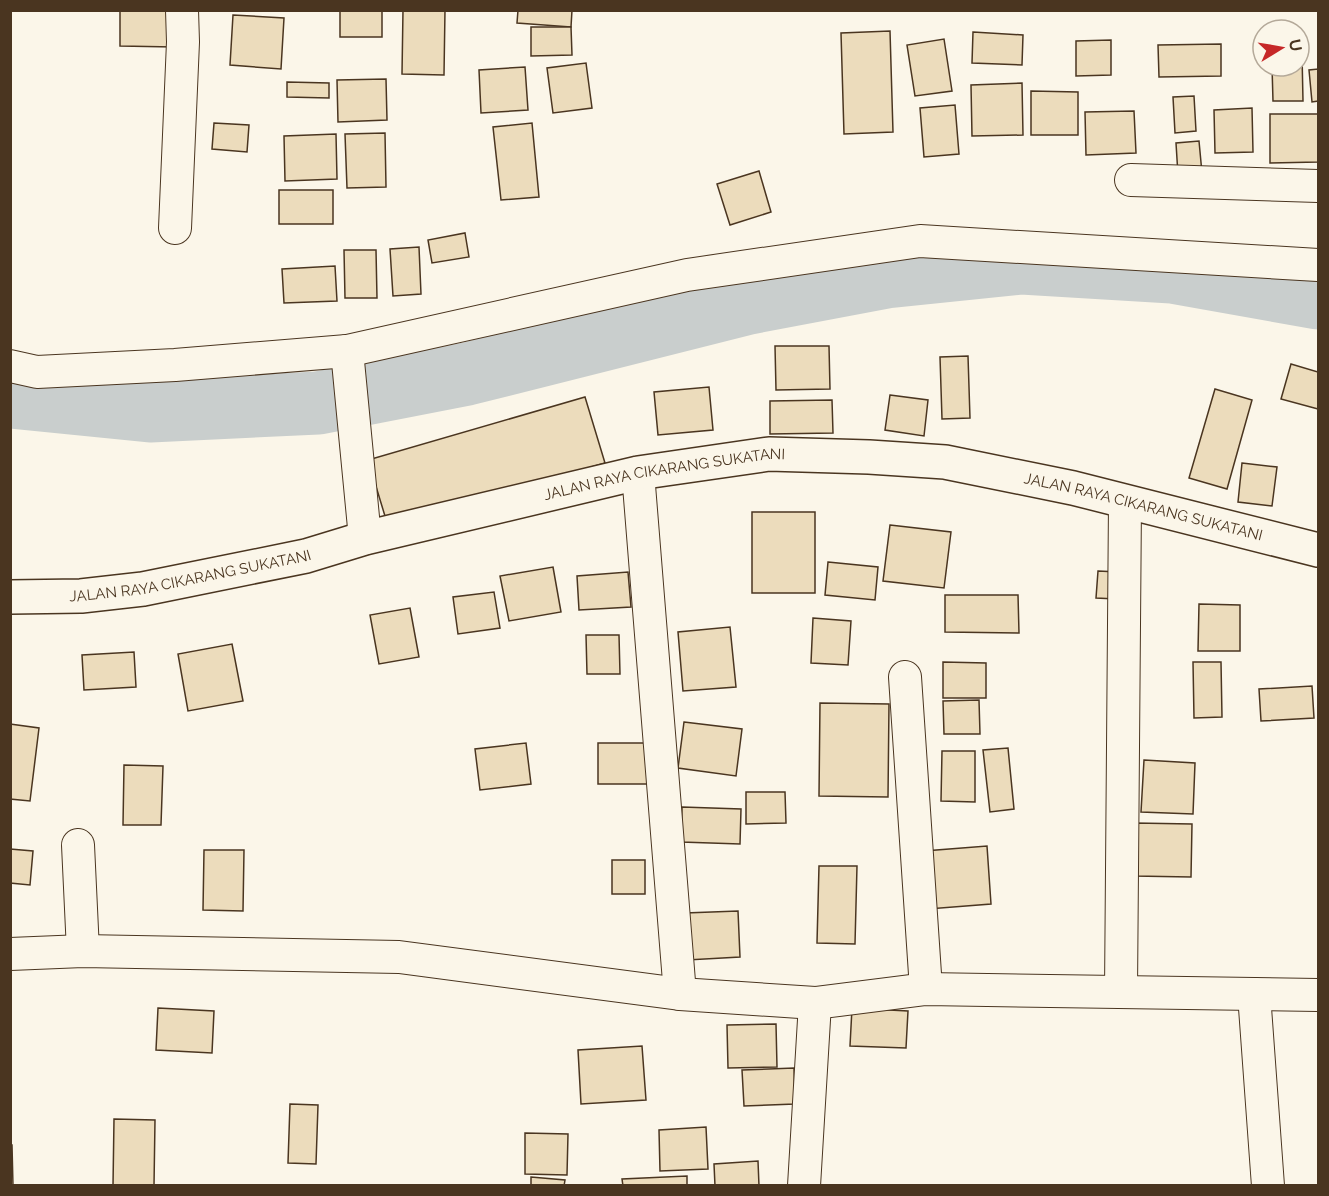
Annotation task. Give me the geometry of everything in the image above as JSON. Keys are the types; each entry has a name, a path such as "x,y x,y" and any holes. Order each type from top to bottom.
{"main road":[{"name":"JALAN RAYA CIKARANG SUKATANI","path":"10,597 81,596 143,588 306,556 365,538 638,473 770,454 945,462 1073,488 1317,546"}],"street":[{"path":"175,228 183,42 182,10"},
{"path":"1131,180 1318,186"},
{"path":"10,366 37,372 175,365 348,361 687,275 920,241 1318,265"},
{"path":"348,361 365,538"},
{"path":"638,473 680,994"},
{"path":"1121,992 1125,502"},
{"path":"905,677 926,989"},
{"path":"78,845 83,951"},
{"path":"10,954 83,951 399,957 680,994 815,1003 926,989 1318,995"},
{"path":"1254,994 1268,1185"},
{"path":"804,1185 815,1003"}],"building":[{"path":"120,10 174,10 174,47 120,46"},
{"path":"340,10 382,10 382,37 340,37"},
{"path":"403,10 445,10 444,75 402,74"},
{"path":"518,10 572,10 571,27 517,23"},
{"path":"233,15 284,18 281,69 230,65"},
{"path":"531,27 571,27 572,55 531,56"},
{"path":"890,31 893,132 844,134 841,33"},
{"path":"973,32 1023,35 1022,65 972,63"},
{"path":"944,39 952,91 915,96 907,45"},
{"path":"1111,40 1111,75 1076,76 1076,41"},
{"path":"1221,44 1221,76 1159,77 1158,45"},
{"path":"586,63 592,108 553,113 547,68"},
{"path":"525,67 528,110 481,113 479,70"},
{"path":"1318,69 1318,101 1312,102 1310,78 1311,70"},
{"path":"1272,78 1303,78 1303,101 1273,101"},
{"path":"386,79 387,120 338,122 337,80"},
{"path":"287,82 329,83 329,98 287,97"},
{"path":"1022,83 1023,135 972,136 971,85"},
{"path":"1031,91 1078,92 1078,135 1031,135"},
{"path":"1194,96 1196,131 1175,133 1173,97"},
{"path":"955,105 959,154 924,157 920,108"},
{"path":"1252,108 1253,152 1215,153 1214,110"},
{"path":"1134,111 1136,153 1086,155 1085,112"},
{"path":"1270,114 1318,114 1318,162 1270,163"},
{"path":"214,123 249,125 247,152 212,149"},
{"path":"532,123 539,197 501,200 493,127"},
{"path":"385,133 386,187 347,188 345,134"},
{"path":"336,134 337,179 285,181 284,136"},
{"path":"1199,141 1202,173 1178,175 1176,143"},
{"path":"759,171 771,212 730,225 717,184"},
{"path":"279,190 333,190 333,224 279,224"},
{"path":"465,233 469,257 432,263 428,240"},
{"path":"419,247 421,294 393,296 390,249"},
{"path":"344,250 376,250 377,298 345,298"},
{"path":"335,266 337,301 284,303 282,269"},
{"path":"775,346 829,346 830,389 776,390"},
{"path":"968,356 970,418 942,419 940,357"},
{"path":"1291,364 1318,372 1318,409 1281,399"},
{"path":"709,387 713,430 658,435 654,392"},
{"path":"1215,389 1252,400 1227,489 1189,478"},
{"path":"890,395 928,400 924,436 885,430"},
{"path":"585,397 605,463 388,526 368,460"},
{"path":"832,400 833,433 770,434 770,401"},
{"path":"1242,463 1277,467 1272,506 1238,502"},
{"path":"752,512 815,512 815,593 752,593"},
{"path":"890,525 951,532 944,588 883,581"},
{"path":"828,562 878,567 875,600 825,595"},
{"path":"553,567 561,612 509,621 500,576"},
{"path":"1098,571 1118,572 1116,599 1096,598"},
{"path":"628,572 631,607 579,610 577,576"},
{"path":"494,592 500,628 458,634 453,597"},
{"path":"945,595 1018,595 1019,633 945,632"},
{"path":"1199,604 1240,605 1240,651 1198,651"},
{"path":"410,608 419,657 379,664 370,615"},
{"path":"813,618 851,621 848,665 811,663"},
{"path":"730,627 736,687 683,691 678,632"},
{"path":"586,635 619,635 620,674 587,674"},
{"path":"232,644 243,701 188,711 178,654"},
{"path":"134,652 136,687 84,690 82,655"},
{"path":"943,662 986,663 986,698 943,698"},
{"path":"1193,662 1221,662 1222,717 1194,718"},
{"path":"1312,686 1314,718 1261,721 1259,689"},
{"path":"979,700 980,734 944,734 943,701"},
{"path":"820,703 889,704 888,797 819,796"},
{"path":"684,722 742,729 736,776 678,768"},
{"path":"10,724 39,728 30,801 10,799"},
{"path":"526,743 531,784 480,790 475,749"},
{"path":"598,743 654,743 654,784 598,784"},
{"path":"1008,748 1014,809 990,812 983,750"},
{"path":"942,751 975,751 975,802 941,801"},
{"path":"1144,760 1195,763 1193,814 1141,812"},
{"path":"124,765 163,766 161,825 123,825"},
{"path":"746,792 785,792 786,823 746,824"},
{"path":"682,807 741,809 740,844 681,842"},
{"path":"1134,823 1192,824 1191,877 1134,876"},
{"path":"987,846 991,904 928,909 924,851"},
{"path":"10,849 33,851 30,885 10,883"},
{"path":"204,850 244,850 243,911 203,910"},
{"path":"612,860 645,860 645,894 612,894"},
{"path":"819,866 857,866 855,944 817,943"},
{"path":"738,911 740,957 687,960 685,913"},
{"path":"158,1008 214,1011 212,1053 156,1050"},
{"path":"852,1008 908,1011 906,1048 850,1046"},
{"path":"776,1024 777,1067 728,1068 727,1025"},
{"path":"642,1046 646,1100 581,1104 578,1050"},
{"path":"794,1068 795,1104 744,1106 742,1070"},
{"path":"290,1104 318,1105 316,1164 288,1163"},
{"path":"114,1119 155,1120 154,1186 113,1186"},
{"path":"706,1127 708,1169 660,1171 659,1130"},
{"path":"525,1133 568,1134 567,1175 525,1174"},
{"path":"10,1145 12,1145 13,1186 10,1186"},
{"path":"758,1161 759,1186 715,1186 714,1164"},
{"path":"687,1176 687,1186 623,1186 622,1179"},
{"path":"531,1177 565,1180 564,1186 531,1186"}],"waterway":[{"path":"10,397 150,411 318,403 467,374 749,303 886,277 1022,263 1172,272 1318,298"}]}
